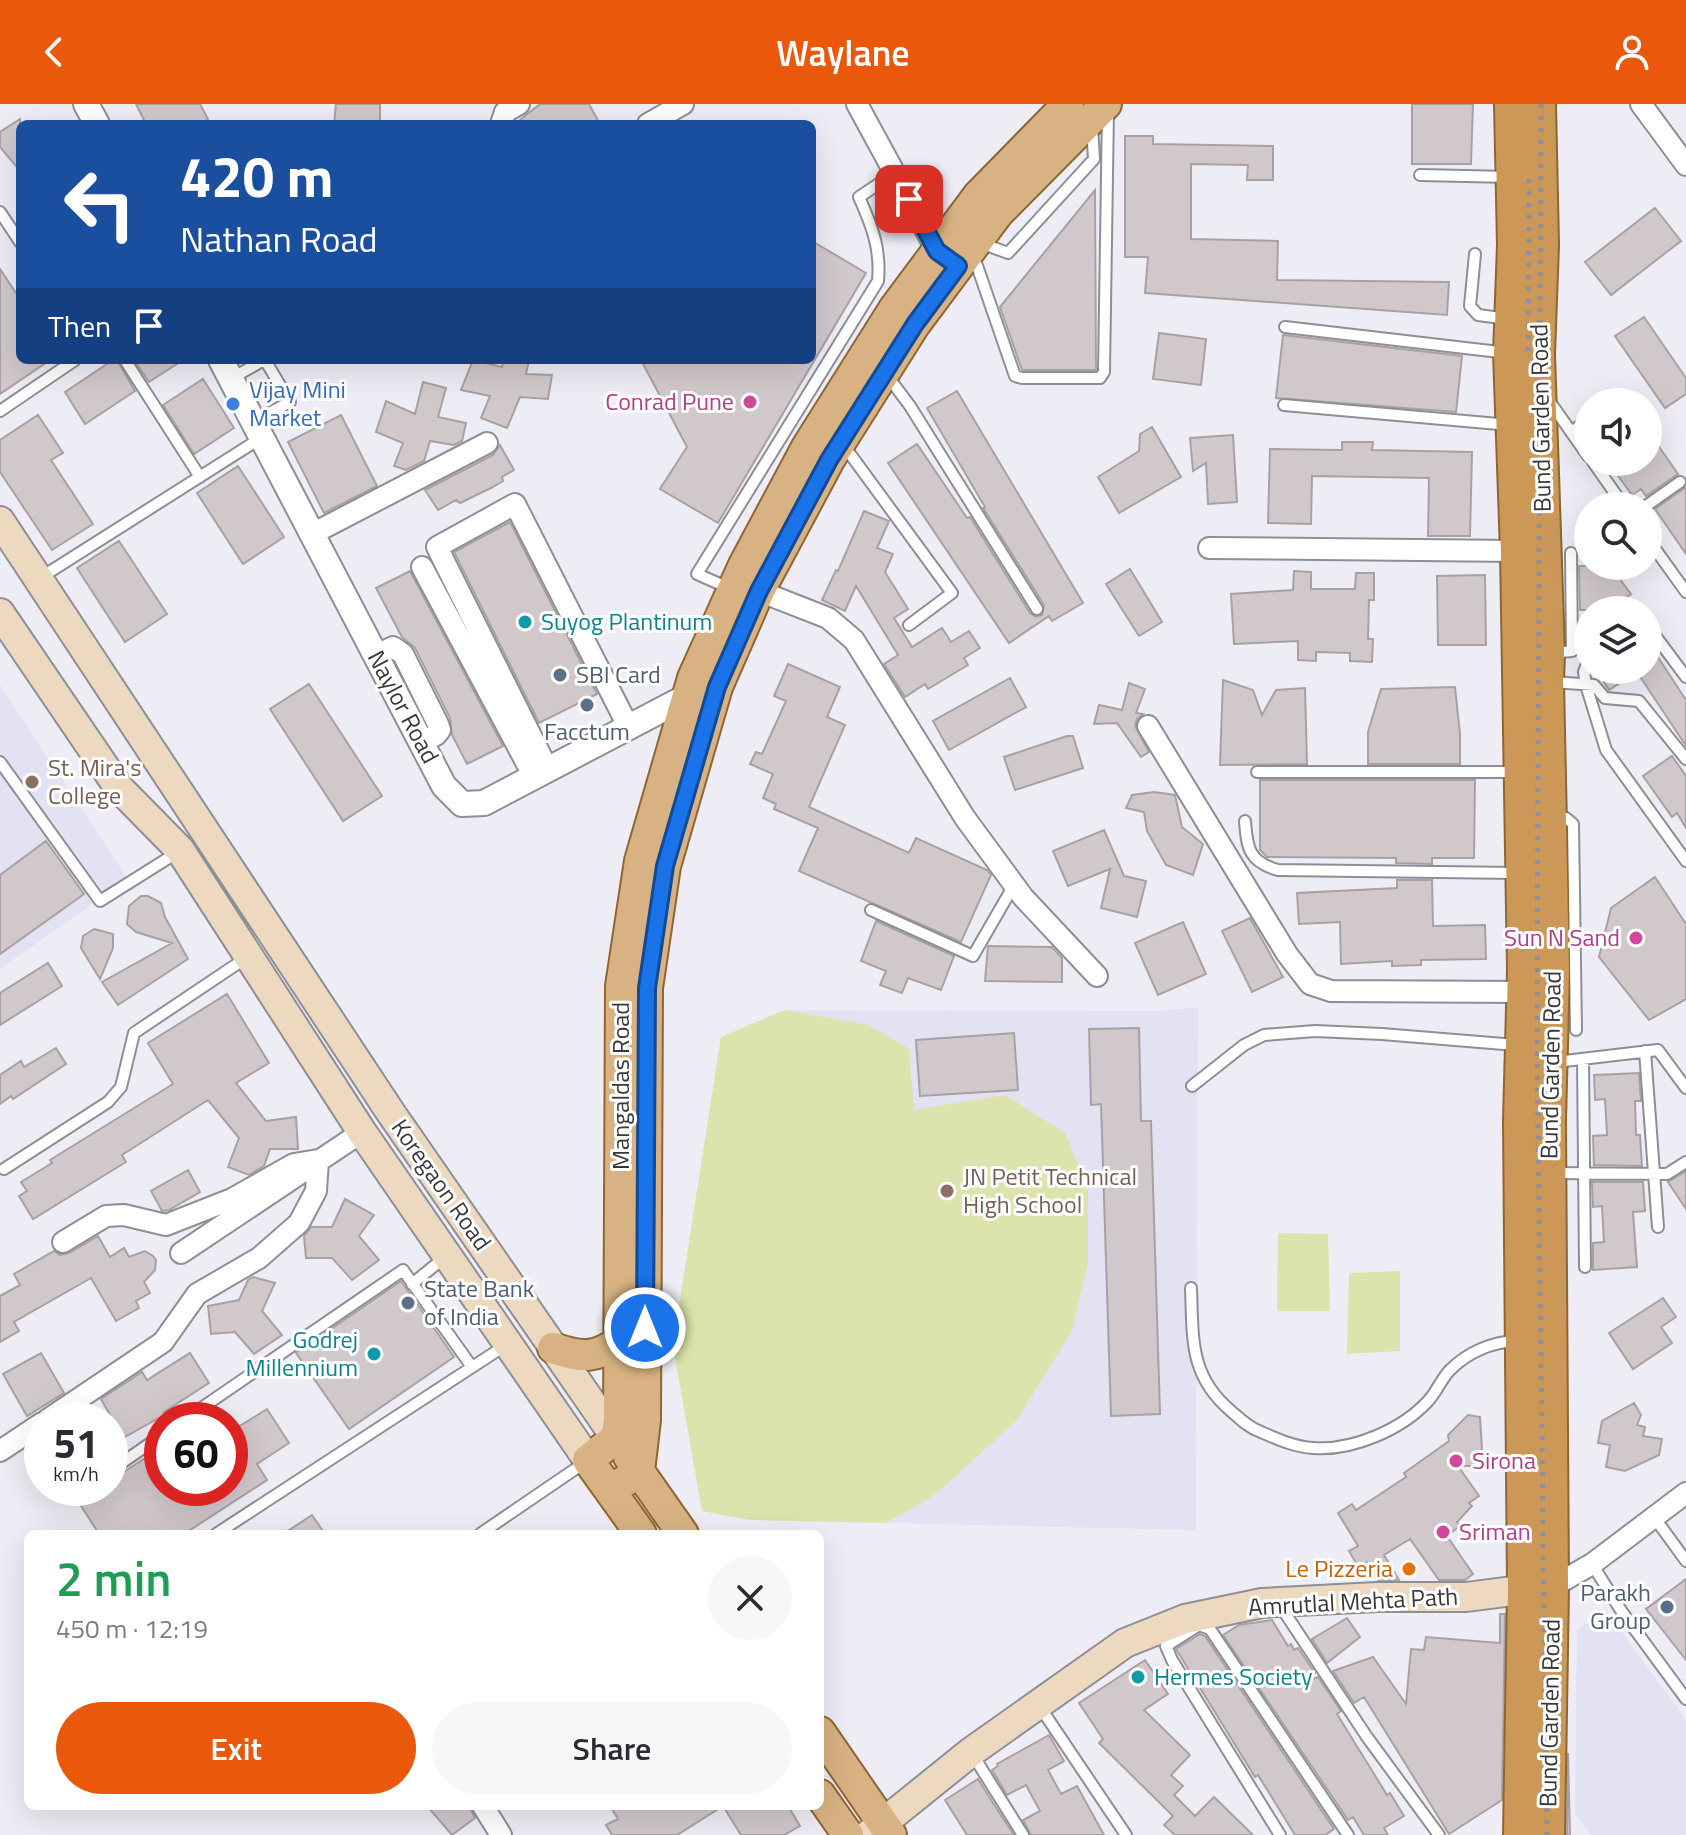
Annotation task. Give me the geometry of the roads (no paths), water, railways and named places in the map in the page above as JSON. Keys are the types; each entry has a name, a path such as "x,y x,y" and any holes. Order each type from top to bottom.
{"highway":[{"name":"Bund Garden Road","path":"1511,104 1514,245 1510,353 1523,873 1522,1341 1538,1587 1548,1835"},
{"name":"Bund Garden Road","path":"1520,1835 1538,1587 1549,1173 1567,1061 1551,817 1556,662 1539,385 1542,245 1539,104"}],"main road":[{"name":"Mangaldas Road","path":"616,1438 620,1341 621,986 640,861 700,699 807,447 894,309 961,252 1093,107"},
{"name":"Mangaldas Road","path":"746,590 961,252 978,196 1093,107"},
{"name":"Koregaon Road","path":"0,521 391,1113 680,1530"},
{"name":"Koregaon Road","path":"0,613 119,788 180,850 362,1132 611,1491 632,1528"},
{"name":"Mangaldas Road","path":"639,1471 645,1420 647,988 665,866 700,699"},
{"path":"553,1348 587,1356 604,1352 620,1341"},
{"path":"588,1460 616,1438"},
{"path":"611,1491 639,1471"},
{"name":"Amrutlal Mehta Path","path":"859,1831 1125,1643 1185,1619 1277,1602 1466,1597 1538,1587"},
{"path":"824,1742 859,1831"},
{"path":"824,1799 859,1831"}],"street":[{"path":"502,120 505,112 519,104"},
{"path":"655,120 683,104"},
{"path":"857,104 895,173 961,252"},
{"path":"1641,104 1686,165"},
{"name":"Naylor Road","path":"226,369 444,786 462,804 484,803 629,728 700,699"},
{"path":"312,534 487,443"},
{"path":"541,773 437,547 515,504 629,728"},
{"path":"1209,548 1517,551"},
{"path":"422,567 541,773"},
{"path":"746,590 828,618 854,640 965,818 1014,885 1097,976"},
{"path":"1148,726 1287,954 1310,984 1331,991 1524,992"},
{"path":"181,1253 362,1132"},
{"path":"63,1242 106,1216 124,1215 166,1225 232,1199 294,1164 318,1160"},
{"path":"74,1402 163,1342 197,1294 259,1258 299,1223 316,1191 318,1160"},
{"path":"0,1451 24,1435"},
{"path":"1538,1587 1592,1564 1686,1493"},
{"path":"485,1810 501,1835"}],"lane":[{"path":"961,252 1015,376 1100,378 1104,372 1093,107"},
{"path":"746,590 697,574 878,281 880,260 875,230 859,197 895,173"},
{"path":"1420,175 1512,177"},
{"path":"0,212 16,236"},
{"path":"1475,254 1470,306 1478,315 1511,319"},
{"path":"1285,327 1510,353"},
{"path":"0,411 69,364"},
{"path":"128,364 200,477"},
{"path":"226,369 248,364"},
{"path":"39,579 200,477 290,402 267,364"},
{"path":"885,372 910,406 1037,609"},
{"path":"1539,385 1574,436"},
{"path":"1284,405 1512,425"},
{"path":"841,442 952,593 909,625"},
{"path":"1662,495 1680,482"},
{"path":"1556,662 1571,553"},
{"path":"1662,559 1686,592"},
{"path":"1662,645 1686,677"},
{"path":"1556,662 1574,650"},
{"path":"1556,662 1586,685 1606,750 1686,861"},
{"path":"1586,685 1594,685 1605,698 1639,701 1684,754"},
{"path":"0,762 100,901 180,850"},
{"path":"1257,772 1522,772"},
{"path":"1551,817 1566,818 1573,824 1576,1030"},
{"path":"1245,821 1247,846 1255,858 1262,866 1278,870 1523,873"},
{"path":"871,910 973,956 1014,885"},
{"path":"4,1169 108,1102 121,1087 134,1033 248,957"},
{"path":"1192,1086 1244,1045 1264,1035 1315,1031 1369,1033 1522,1045"},
{"path":"1585,1267 1584,1173 1567,1061 1658,1050 1686,1088"},
{"path":"1645,1051 1658,1227"},
{"path":"1549,1173 1667,1174 1686,1162"},
{"path":"412,1284 447,1256"},
{"path":"210,1402 403,1270 472,1367"},
{"path":"1191,1288 1193,1334 1199,1369 1206,1385 1253,1429 1313,1448 1340,1447 1376,1436 1404,1421 1429,1400 1450,1370 1470,1355 1497,1342 1522,1341"},
{"path":"222,1530 507,1344"},
{"path":"486,1530 588,1460"},
{"path":"1654,1517 1686,1561"},
{"path":"1592,1564 1622,1612 1686,1699"},
{"path":"1277,1602 1367,1737 1439,1835"},
{"path":"1280,1835 1166,1646 1199,1625 1210,1629 1348,1835"},
{"path":"1039,1704 1126,1835"},
{"path":"971,1752 1023,1835"}],"railway":[{"path":"1541,104 1537,1047 1547,1835"},
{"path":"1528,351 1529,171"}],"place":[{"name":"Conrad Pune","path":"750,402"},
{"name":"Vijay Mini Market","path":"233,404"},
{"name":"Suyog Plantinum","path":"525,622"},
{"name":"SBI Card","path":"560,675"},
{"name":"Facctum","path":"587,705"},
{"name":"St. Mira's College","path":"32,782"},
{"name":"Sun N Sand","path":"1636,938"},
{"name":"JN Petit Technical High School","path":"947,1191"},
{"name":"State Bank of India","path":"408,1303"},
{"name":"Godrej Millennium","path":"374,1354"},
{"name":"Sirona","path":"1456,1461"},
{"name":"Sriman","path":"1443,1532"},
{"name":"Le Pizzeria","path":"1409,1569"},
{"name":"Parakh Group","path":"1667,1607"},
{"name":"Hermes Society","path":"1138,1677"}]}
